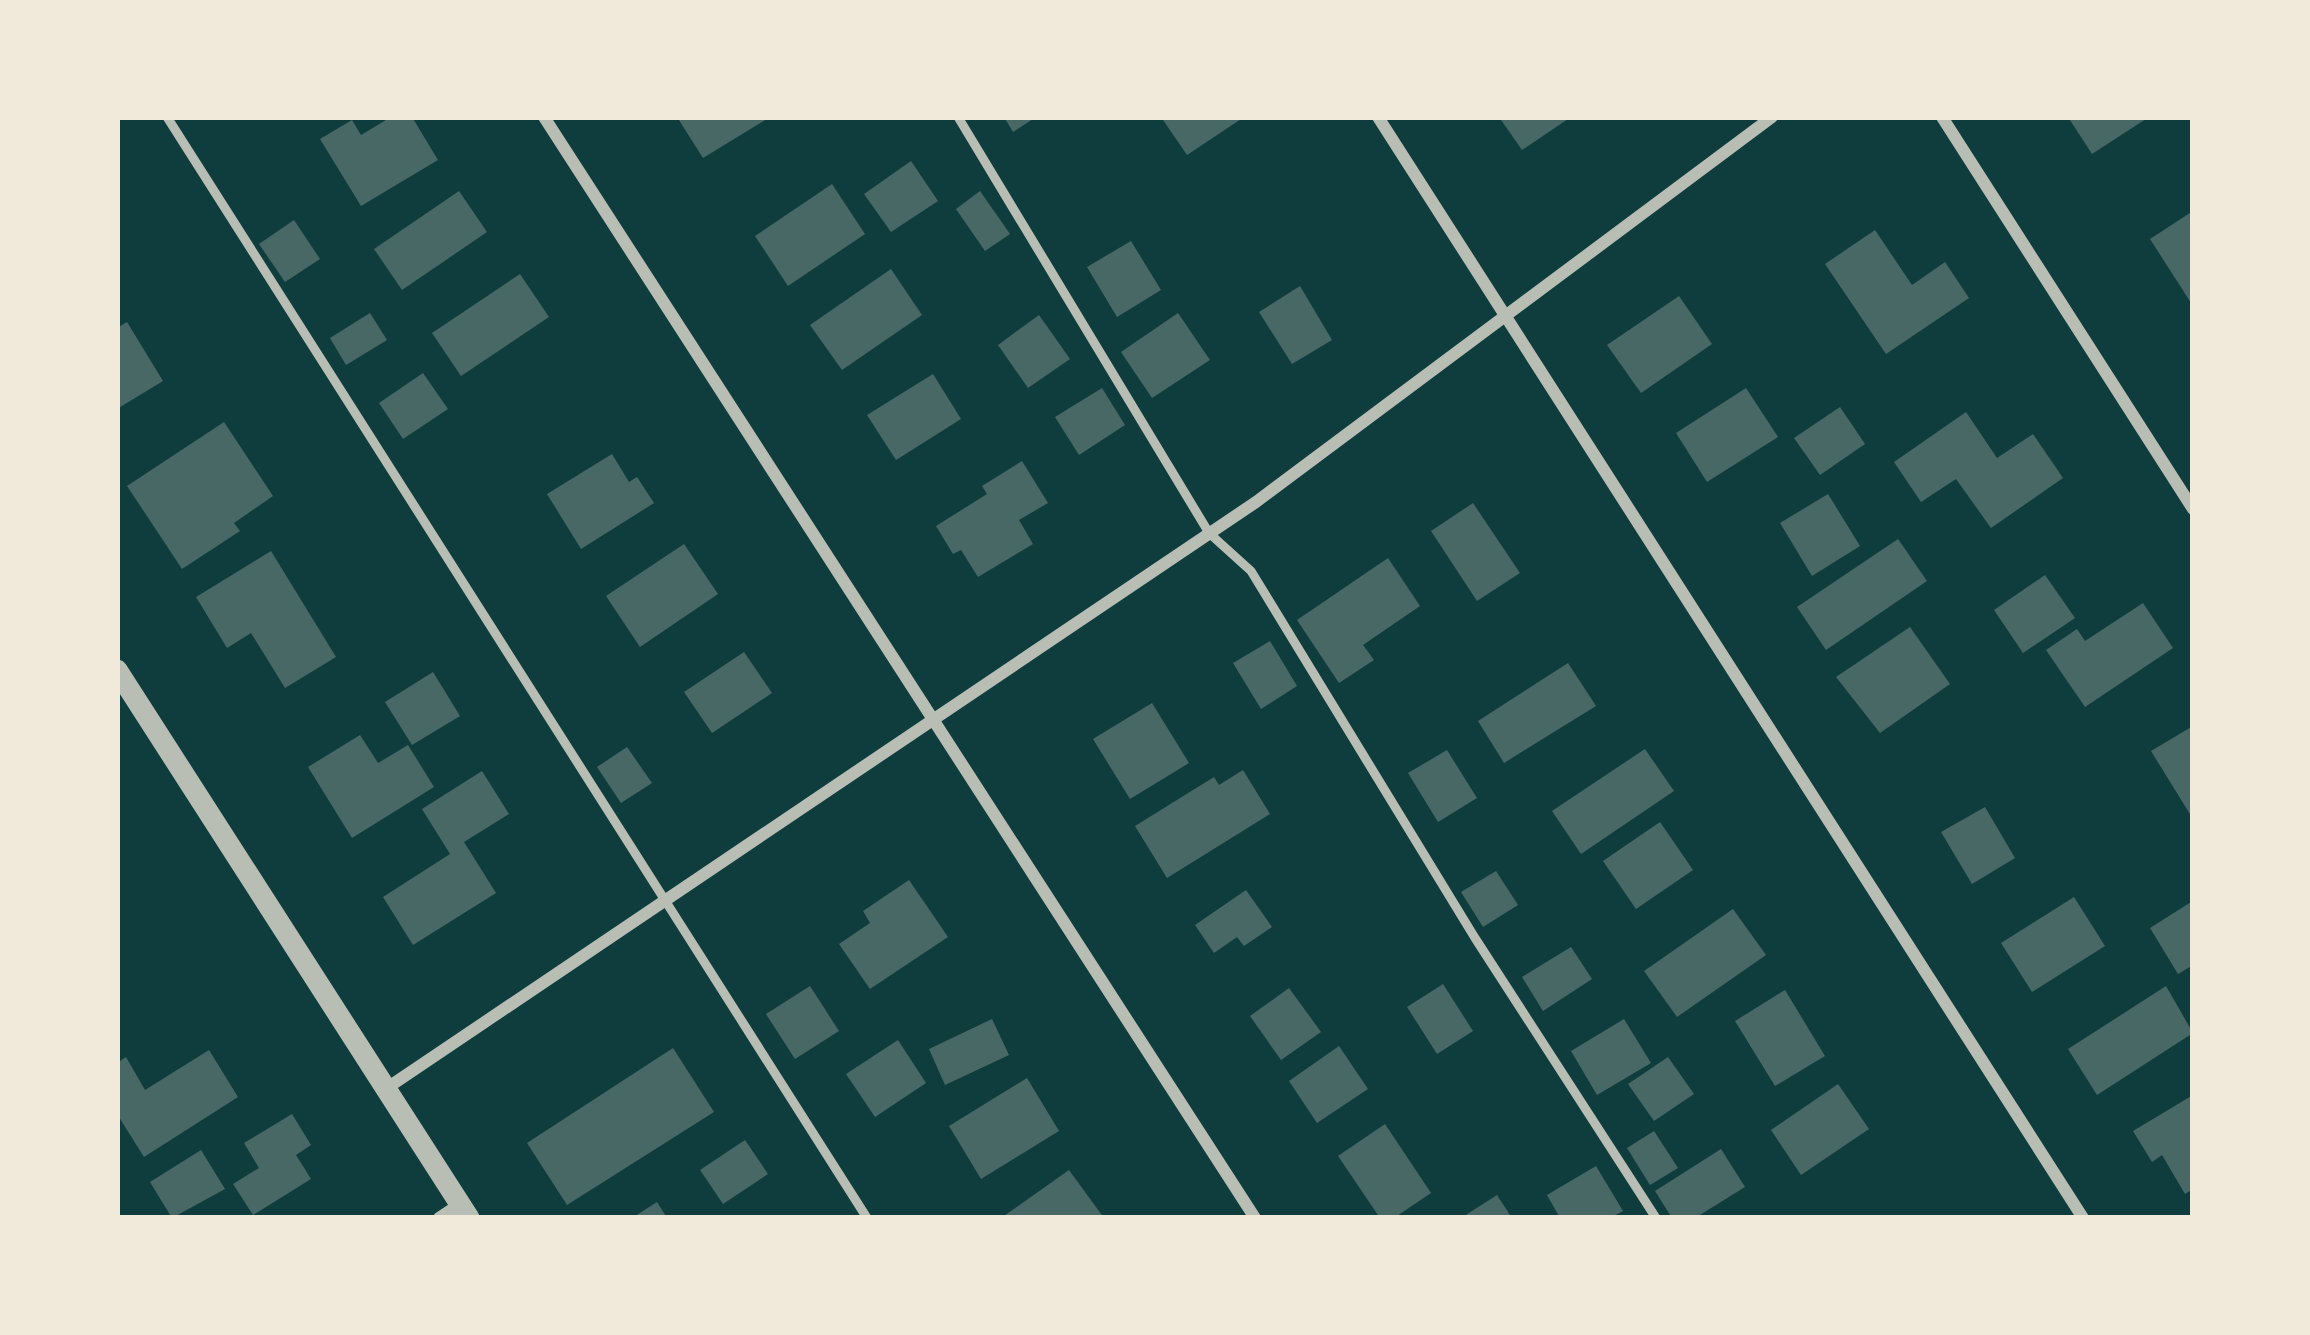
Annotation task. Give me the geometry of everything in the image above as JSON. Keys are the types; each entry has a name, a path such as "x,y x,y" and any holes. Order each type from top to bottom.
{"street":[{"path":"544,117 929,720 1255,1218"},
{"path":"1378,117 2083,1218"},
{"path":"387,1088 1209,533 1510,317 1651,203 1772,117"},
{"path":"1942,117 2193,509"},
{"path":"117,670 465,1211 439,1218"}],"lane":[{"path":"167,117 867,1218"},
{"path":"958,117 1209,533 1251,571 1475,938 1656,1218"}],"building":[{"path":"391,117 412,117 438,160 361,206 320,139 352,120 361,135"},
{"path":"677,117 770,117 703,158"},
{"path":"1004,117 1036,117 1013,132"},
{"path":"1161,117 1244,117 1187,155"},
{"path":"1499,117 1571,117 1522,150"},
{"path":"2068,117 2149,117 2092,154"},
{"path":"911,161 938,201 891,232 864,194"},
{"path":"832,184 865,234 788,286 755,236"},
{"path":"459,191 487,232 402,290 374,249"},
{"path":"980,191 1010,234 985,251 956,209"},
{"path":"2193,211 2193,306 2150,239"},
{"path":"294,220 320,259 285,282 259,244"},
{"path":"1875,230 1912,285 1945,262 1969,298 1886,354 1825,264"},
{"path":"1131,241 1161,290 1117,317 1087,267"},
{"path":"891,269 922,315 842,370 810,325"},
{"path":"520,274 549,317 461,376 432,333"},
{"path":"1300,286 1332,340 1292,364 1259,312"},
{"path":"1679,296 1712,344 1641,393 1607,345"},
{"path":"370,313 387,340 346,365 330,338"},
{"path":"1178,313 1210,360 1152,398 1121,352"},
{"path":"1039,315 1070,359 1028,388 998,345"},
{"path":"127,322 163,381 117,409 117,328"},
{"path":"423,373 448,409 403,439 379,403"},
{"path":"933,374 961,419 896,460 867,415"},
{"path":"1102,388 1125,425 1079,455 1055,417"},
{"path":"1746,388 1778,437 1707,482 1676,433"},
{"path":"1840,407 1865,444 1820,475 1794,438"},
{"path":"1966,412 1997,458 2033,434 2063,478 1991,528 1956,479 1921,502 1894,462"},
{"path":"224,422 273,496 234,523 240,531 182,569 127,486"},
{"path":"612,454 629,482 637,477 654,503 581,549 547,494"},
{"path":"1022,461 1048,503 1019,520 1033,544 978,577 961,550 953,554 936,526 987,494 982,486"},
{"path":"1828,494 1860,546 1812,576 1780,523"},
{"path":"1473,503 1520,573 1477,601 1431,531"},
{"path":"1898,539 1927,581 1826,650 1797,607"},
{"path":"684,544 718,594 640,647 606,596"},
{"path":"271,551 336,657 285,688 251,633 227,648 196,597"},
{"path":"1388,558 1420,606 1363,645 1374,660 1339,683 1297,620"},
{"path":"2045,575 2075,618 2023,653 1994,610"},
{"path":"2143,603 2173,648 2085,707 2046,650 2077,629 2085,641"},
{"path":"1910,627 1950,684 1880,733 1836,677"},
{"path":"1270,641 1297,686 1261,709 1233,663"},
{"path":"744,652 772,693 712,733 684,692"},
{"path":"1568,663 1596,706 1504,763 1478,721"},
{"path":"433,672 460,716 412,745 385,702"},
{"path":"1152,703 1189,763 1130,799 1093,739"},
{"path":"2193,726 2193,819 2151,751"},
{"path":"360,735 378,763 408,745 434,787 352,838 308,767"},
{"path":"627,747 652,783 621,803 597,767"},
{"path":"1645,749 1674,791 1581,854 1552,811"},
{"path":"1447,750 1477,798 1438,822 1408,773"},
{"path":"1243,770 1270,814 1167,878 1135,826 1214,777 1219,785"},
{"path":"482,771 509,814 464,842 496,893 413,945 383,897 450,854 422,809"},
{"path":"1985,807 2015,858 1972,884 1941,832"},
{"path":"1660,822 1693,870 1636,909 1603,861"},
{"path":"1496,871 1518,905 1483,927 1461,892"},
{"path":"909,880 948,937 870,989 839,944 870,923 863,911"},
{"path":"1246,890 1272,927 1244,946 1237,937 1214,953 1195,925"},
{"path":"2074,897 2105,946 2032,992 2001,943"},
{"path":"2191,902 2193,965 2178,974 2150,928"},
{"path":"1733,909 1766,955 1677,1017 1644,971"},
{"path":"1571,947 1592,979 1543,1011 1522,977"},
{"path":"1443,984 1473,1031 1437,1054 1407,1007"},
{"path":"810,986 839,1031 795,1059 766,1014"},
{"path":"2166,986 2193,1033 2097,1095 2068,1049"},
{"path":"1289,988 1321,1032 1281,1060 1250,1016"},
{"path":"1785,990 1825,1056 1775,1086 1735,1021"},
{"path":"992,1019 1009,1055 945,1085 929,1049"},
{"path":"1624,1019 1651,1063 1597,1095 1571,1051"},
{"path":"898,1040 926,1083 875,1117 846,1074"},
{"path":"1339,1046 1368,1089 1317,1123 1289,1081"},
{"path":"673,1048 714,1112 567,1205 527,1143"},
{"path":"209,1050 238,1097 144,1157 117,1114 117,1063 126,1057 145,1090"},
{"path":"1668,1057 1694,1094 1654,1121 1628,1084"},
{"path":"1027,1078 1059,1131 981,1179 949,1126"},
{"path":"1838,1084 1869,1129 1801,1175 1771,1130"},
{"path":"2193,1095 2193,1189 2185,1194 2162,1155 2152,1162 2133,1131"},
{"path":"292,1114 311,1145 296,1155 311,1179 253,1215 233,1184 259,1168 244,1143"},
{"path":"1385,1124 1431,1193 1394,1218 1380,1218 1338,1156"},
{"path":"1654,1131 1678,1168 1650,1185 1627,1148"},
{"path":"745,1140 768,1174 723,1204 700,1170"},
{"path":"1721,1149 1745,1187 1695,1218 1672,1218 1655,1191"},
{"path":"201,1150 225,1189 172,1218 150,1182"},
{"path":"1596,1166 1623,1211 1610,1218 1560,1218 1547,1195"},
{"path":"1069,1170 1104,1218 1001,1218"},
{"path":"1497,1195 1512,1218 1461,1218"},
{"path":"657,1202 667,1218 632,1218"}]}
